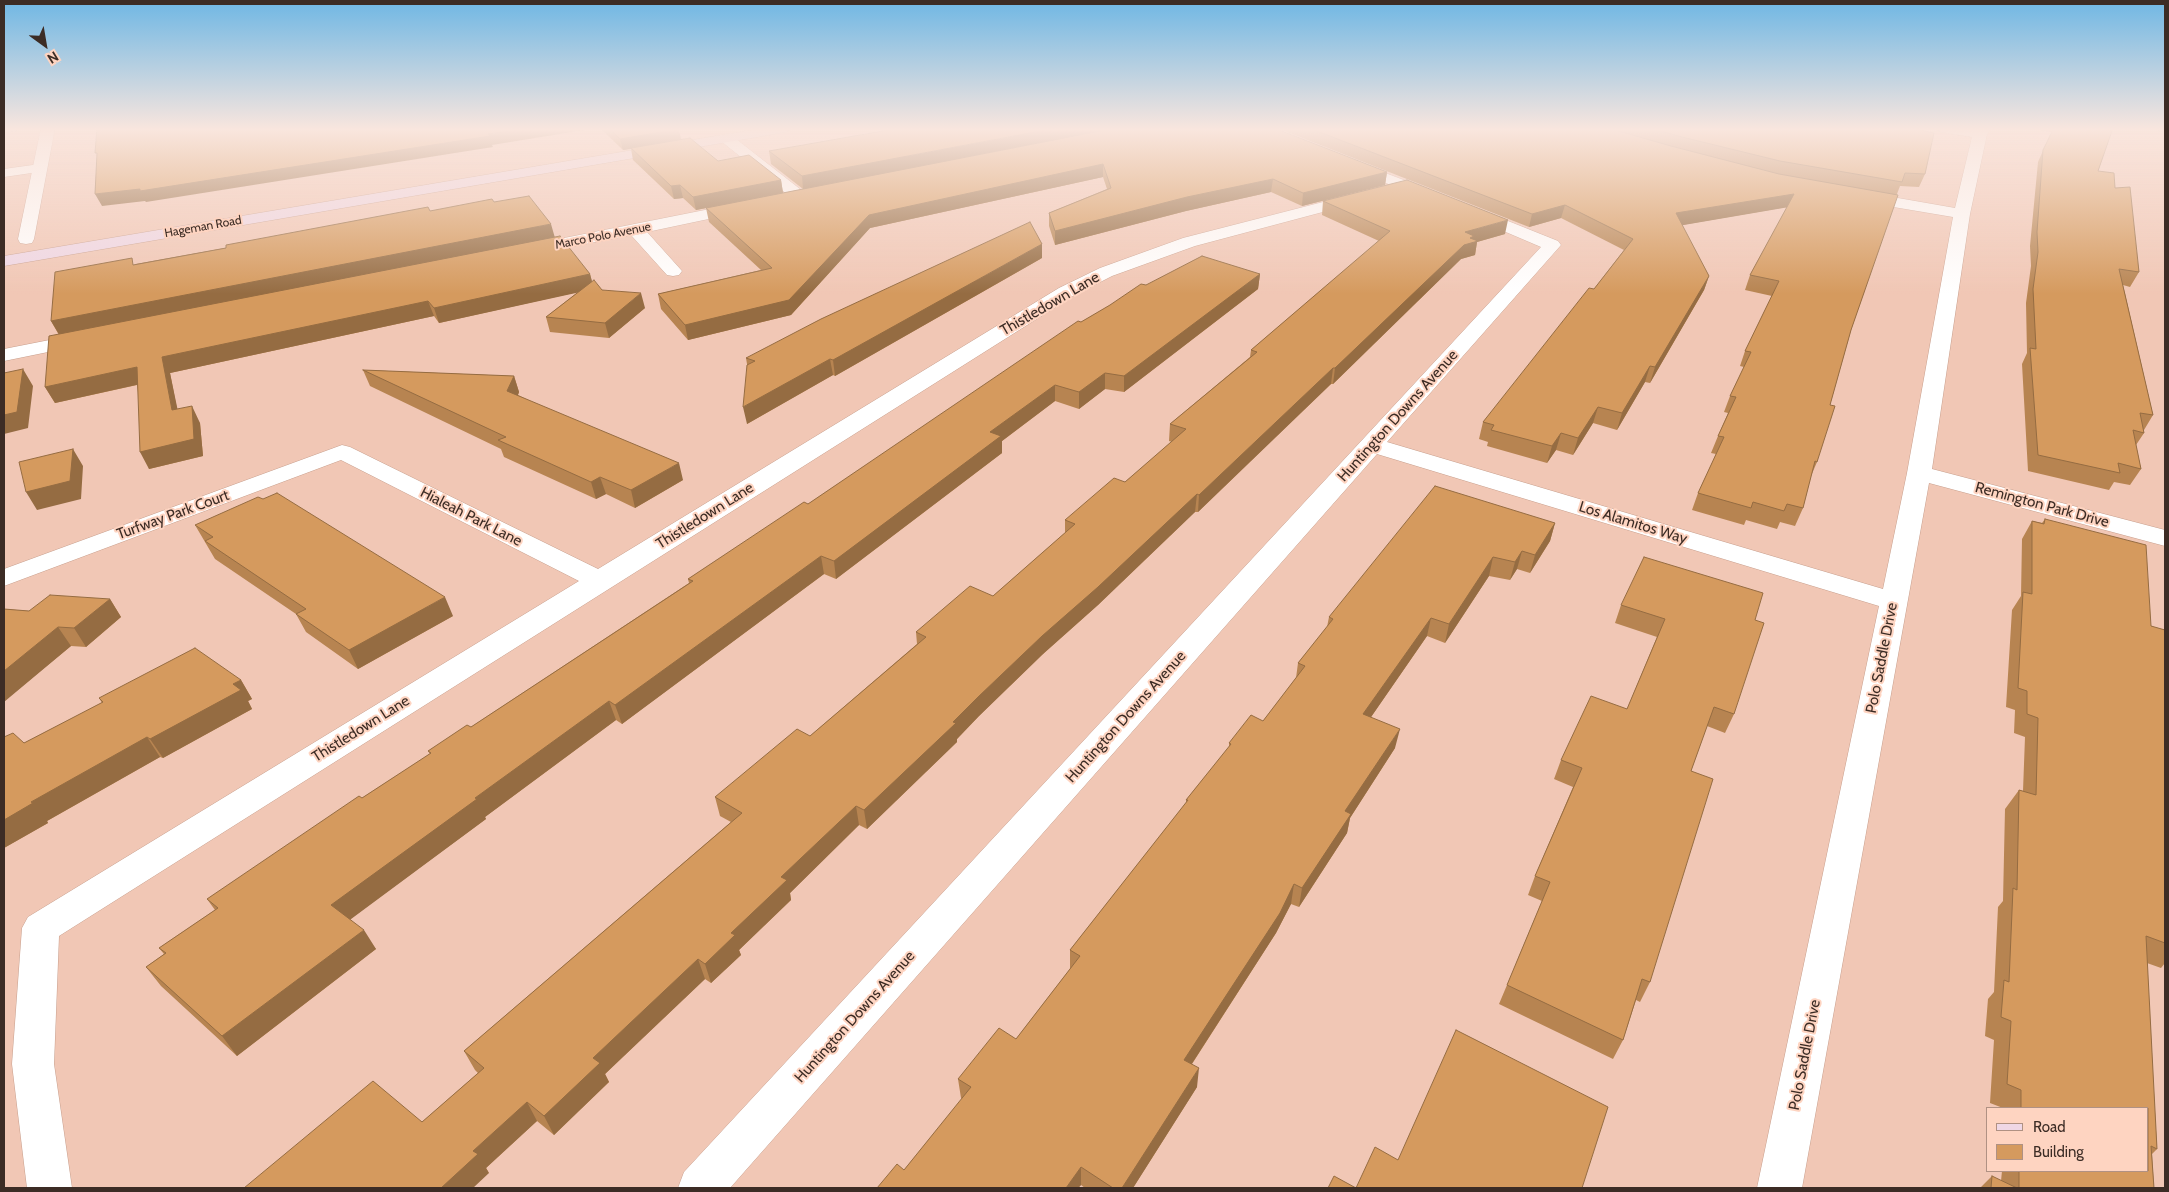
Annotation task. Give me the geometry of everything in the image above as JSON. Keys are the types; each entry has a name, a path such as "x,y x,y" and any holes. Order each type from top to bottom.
{"main road":[{"path":"326,206 416,184"},
{"name":"Hageman Road","path":"4,261 458,184"},
{"path":"14,243 46,235"}],"street":[{"path":"14,243 35,184"},
{"path":"784,184 800,196"},
{"path":"1400,184 1442,200"},
{"name":"Polo Saddle Drive","path":"1780,1188 1918,473 1962,214 1969,184"},
{"name":"Thistledown Lane","path":"50,1188 33,1064 41,928 1066,292 1106,272 1189,242 1406,186"},
{"path":"780,200 819,192"},
{"path":"1843,194 1962,214"},
{"name":"Marco Polo Avenue","path":"509,254 761,204"},
{"name":"Huntington Downs Avenue","path":"700,1188 1552,245 1461,208"},
{"path":"635,229 673,271"},
{"path":"4,356 101,336"},
{"name":"Los Alamitos Way","path":"1372,445 1893,601"},
{"name":"Hialeah Park Lane","path":"342,452 600,581"},
{"name":"Turfway Park Court","path":"4,578 342,452"},
{"name":"Remington Park Drive","path":"1918,473 2165,538"}],"building":[{"path":"96,184 187,184 140,191 140,189 95,194"},
{"path":"669,184 762,184 693,197 680,185 671,186"},
{"path":"831,184 1013,184 869,215 789,300 685,325 658,294 772,268 706,208"},
{"path":"1110,184 1251,184 1187,197 1055,231 1049,213 1111,188"},
{"path":"1283,184 1340,184 1303,193"},
{"path":"1392,184 1416,184 1508,220 1465,232 1474,236 1470,238 1478,241 1464,245 1199,495 1197,494 1098,587 1042,636 953,722 956,723 864,810 856,806 781,877 787,880 731,933 735,935 705,964 698,959 593,1058 600,1063 544,1116 527,1102 473,1151 478,1154 441,1188 244,1188 373,1081 422,1122 484,1068 464,1051 742,813 715,797 797,729 810,736 926,637 916,632 970,586 993,596 1075,524 1065,520 1114,478 1125,482 1186,429 1170,424 1257,352 1251,350 1390,231 1323,201"},
{"path":"1453,184 1834,184 1898,195 1851,330 1830,405 1835,406 1817,462 1815,461 1803,508 1787,504 1784,511 1753,502 1751,508 1698,493 1724,437 1718,436 1736,397 1730,396 1751,352 1745,351 1779,281 1750,275 1794,194 1676,213 1709,276 1655,367 1650,366 1622,413 1598,407 1578,438 1561,433 1552,446 1491,430 1494,425 1483,422 1589,288 1594,289 1633,239 1565,205 1532,214"},
{"path":"2041,184 2115,184 2115,188 2130,187 2139,272 2119,269 2153,415 2140,413 2144,433 2133,430 2141,469 2118,463 2120,473 2038,455 2030,348 2036,349 2033,289 2038,252 2037,232"},
{"path":"529,196 551,224 51,321 55,272 132,258 133,265 226,248 226,245 428,207 430,211 492,199 494,202"},
{"path":"1030,222 1042,244 833,360 830,359 743,407 747,365 755,361 746,358 821,319"},
{"path":"560,236 590,274 434,308 428,301 162,357 172,410 192,406 194,439 140,452 137,367 45,387 49,336"},
{"path":"1202,256 1260,274 1124,376 1105,373 1079,392 1055,385 990,432 1001,436 834,561 821,556 615,705 609,701 475,798 477,799 331,905 364,930 222,1036 146,967 166,953 159,948 218,908 207,899 359,796 362,798 431,753 428,751 467,725 471,727 693,581 688,579 804,502 808,504 1078,321 1081,322 1110,305 1141,284 1146,285"},
{"path":"594,280 602,290 641,293 605,323 546,317"},
{"path":"23,369 17,412 4,415 4,373"},
{"path":"363,370 514,376 507,391 679,463 631,490 600,477 591,482 498,440 506,437"},
{"path":"73,449 70,481 26,492 19,462"},
{"path":"1435,486 1555,523 1535,555 1522,551 1515,562 1493,557 1449,624 1431,618 1363,714 1400,729 1345,811 1351,814 1302,888 1294,884 1280,913 1184,1060 1199,1068 1122,1188 1113,1188 1081,1167 1066,1188 877,1188 897,1164 904,1170 971,1087 958,1079 999,1028 1016,1039 1080,956 1070,950 1188,800 1186,800 1231,744 1229,743 1251,715 1263,721 1305,666 1298,663 1333,619 1329,617"},
{"path":"277,493 445,597 349,650 296,614 306,609 205,541 213,537 195,525 258,497 263,499"},
{"path":"2045,519 2146,545 2151,626 2165,630 2165,943 2146,936 2157,1149 2151,1146 2154,1188 2019,1188 2019,1172 2149,1172 2149,1107 2021,1107 2021,1090 2007,1084 2011,1021 2001,1017 2004,980 2009,982 2013,888 2017,890 2019,790 2036,795 2038,718 2027,714 2027,691 2018,688 2023,592 2032,594 2032,521 2044,524"},
{"path":"1644,557 1763,593 1755,620 1764,623 1734,714 1714,707 1691,771 1713,779 1650,982 1642,979 1623,1040 1507,985 1550,882 1535,876 1582,768 1561,760 1591,696 1627,709 1665,619 1621,605"},
{"path":"50,595 110,599 74,628 58,627 4,671 4,609 29,611"},
{"path":"195,648 241,680 233,684 241,690 150,739 147,737 31,802 33,803 4,820 4,737 13,733 24,743 103,702 99,698"},
{"path":"1456,1030 1608,1107 1582,1188 1356,1188 1375,1147 1398,1160"},
{"path":"1334,1176 1356,1188 1328,1188"},
{"path":"1992,1176 2017,1188 1991,1188"}]}
